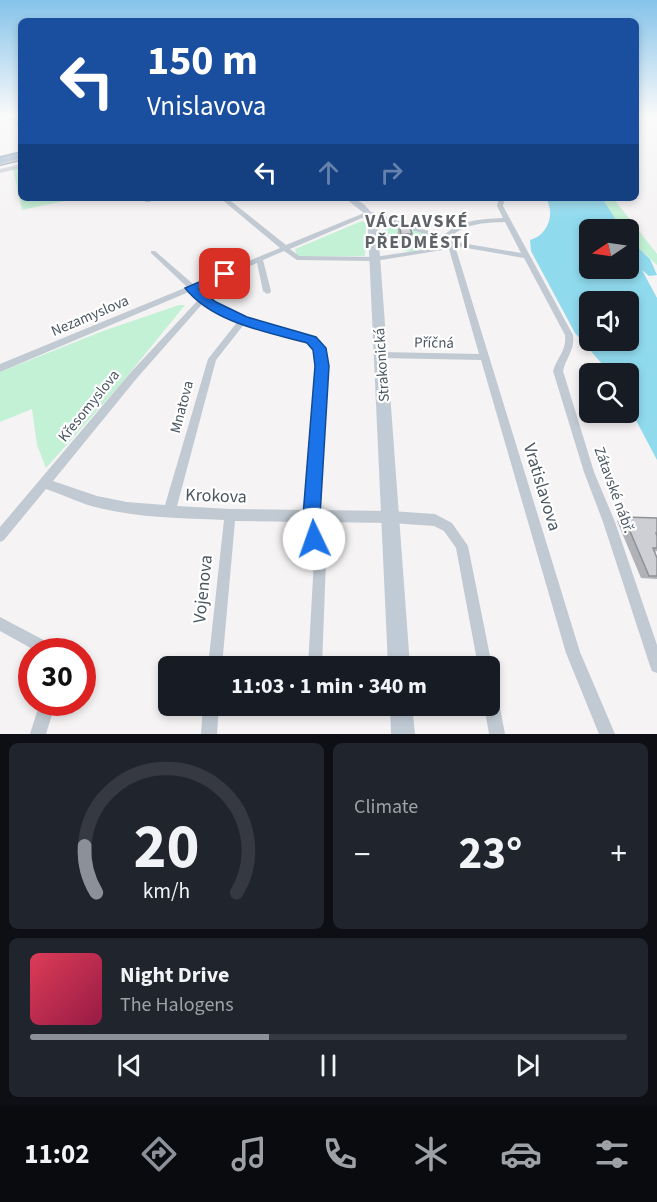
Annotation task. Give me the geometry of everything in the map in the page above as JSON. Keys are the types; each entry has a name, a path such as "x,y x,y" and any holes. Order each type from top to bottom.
{"highway":[{"path":"0,160 18,155"}],"main road":[{"path":"353,201 369,213"},
{"name":"Strakonická","path":"369,213 373,229 382,356 398,656"},
{"path":"402,716 403,734"}],"street":[{"path":"0,171 18,167"},
{"path":"227,201 294,257 302,259 375,258 449,243"},
{"name":"Zátavské nábř.","path":"501,201 500,206 507,220 569,335 570,349 558,370 589,472 609,522 657,666"},
{"path":"369,213 449,243 526,256"},
{"name":"Nezamyslova","path":"0,368 369,213"},
{"path":"449,243 458,226 484,220 507,220"},
{"name":"Vratislavova","path":"449,243 573,653 607,734"},
{"path":"153,252 204,298 243,320 312,340 319,348 322,366 312,516 312,531 320,560 315,656"},
{"path":"259,260 265,270 264,284 267,291"},
{"name":"Křesomyslova","path":"0,536 134,375 204,298"},
{"name":"Mnatova","path":"169,512 212,359 243,320"},
{"name":"Příčná","path":"382,356 485,357"},
{"name":"Krokova","path":"45,483 97,502 127,508 230,515 391,517"},
{"name":"Vojenova","path":"216,656 230,515"},
{"path":"391,517 435,520 448,527 462,546 483,656"},
{"path":"0,624 26,638"},
{"path":"38,734 44,716"},
{"path":"208,734 210,716"},
{"path":"494,716 497,734"}],"green space":[{"path":"18,168 18,192 13,169"},
{"path":"20,201 64,201 22,210"},
{"path":"604,201 615,201 630,219 616,219"},
{"path":"362,221 366,223 365,256 297,257 295,249"},
{"path":"391,224 416,229 428,236 429,244 412,251 395,248 384,241 386,226"},
{"path":"639,231 657,254 657,265 639,248"},
{"path":"179,305 185,305 119,386 46,468 37,445 32,409 0,422 0,372 103,331"}],"water":[{"path":"548,201 604,201 616,219 579,219 579,279 639,279 639,249 650,259 657,275 649,276 642,270 657,298 657,460 637,423 639,363 601,363 591,351 639,351 639,291 579,291 579,338 531,251 530,240 542,233 550,217"}],"building":[{"path":"402,222 409,224 412,234 401,234 399,224"},
{"path":"624,517 657,518 657,548 653,548 657,558 657,576 649,576"}],"railway":[{"path":"0,164 18,160"}],"district":[{"name":"VÁCLAVSKÉ PŘEDMĚSTÍ","path":"417,231"}],"route":[{"path":"225,274 191,288 212,305 243,320 312,340 319,348 322,366 312,516 314,539"}]}
